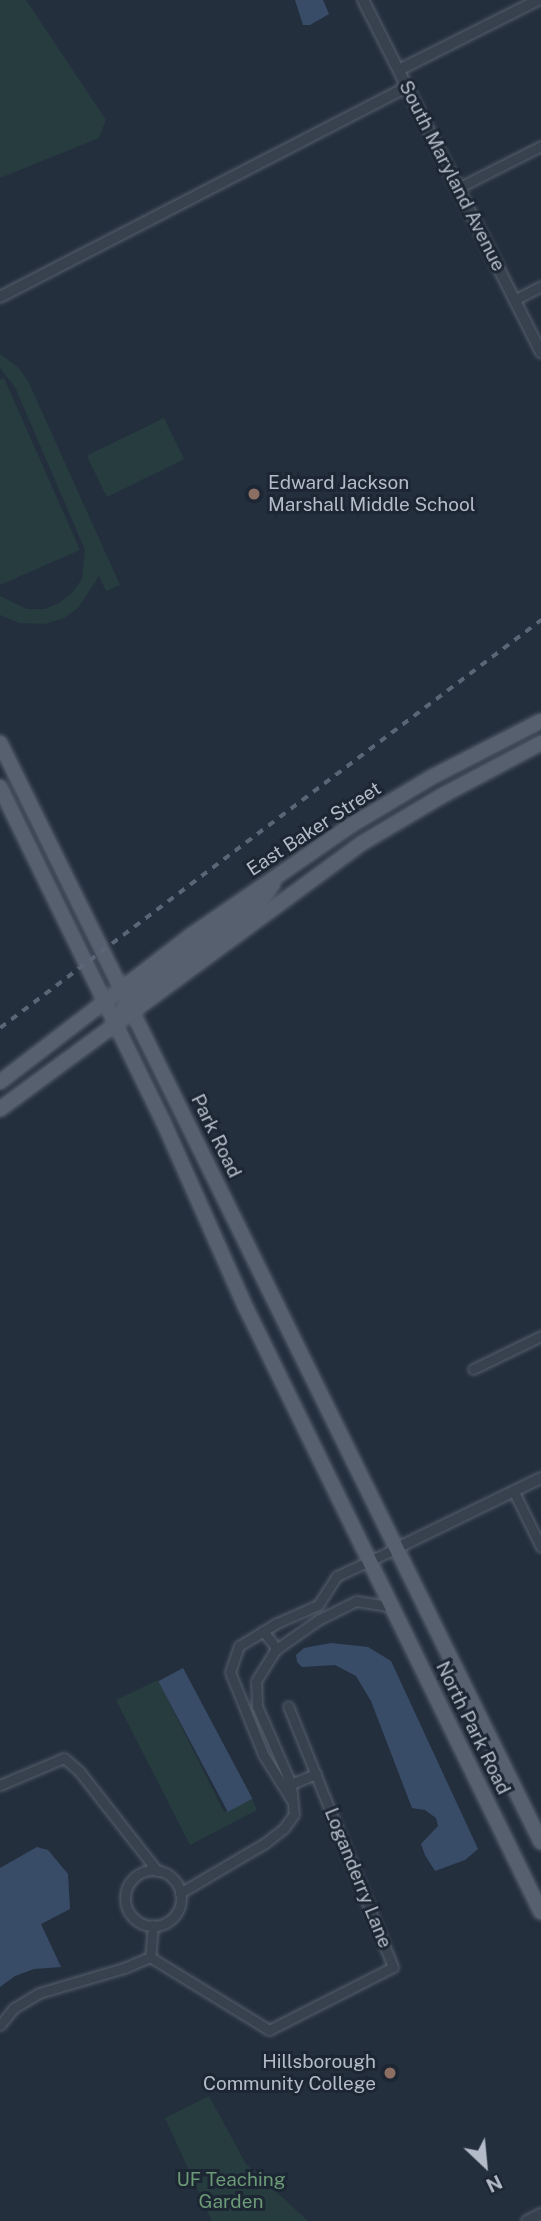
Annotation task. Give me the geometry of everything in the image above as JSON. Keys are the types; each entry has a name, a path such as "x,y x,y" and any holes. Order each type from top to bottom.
{"main road":[{"name":"East Baker Street","path":"127,1001 223,912 389,802 541,721"},
{"name":"Park Road","path":"0,743 397,1548"},
{"name":"East Baker Street","path":"127,1001 362,843 541,743"},
{"path":"0,787 106,1000 246,1308 371,1561"},
{"path":"0,1082 106,1000 127,1001 117,1023 0,1109"},
{"name":"North Park Road","path":"397,1548 541,1842"},
{"name":"North Park Road","path":"371,1561 541,1912"}],"street":[{"name":"South Maryland Avenue","path":"363,0 541,353"},
{"path":"398,69 538,0"},
{"path":"0,297 407,87"},
{"path":"458,188 541,146"},
{"path":"514,300 541,286"},
{"path":"473,1369 541,1336"},
{"path":"292,1802 263,1754 230,1672 239,1646 263,1631 318,1605 337,1576 541,1478"},
{"path":"514,1492 541,1547"},
{"path":"180,1893 265,1843 284,1828 294,1814 291,1784 256,1701 256,1681 277,1649 324,1616 356,1601 393,1608"},
{"path":"318,1605 324,1616"},
{"path":"263,1631 277,1649"},
{"path":"243,1706 256,1701"},
{"name":"Loganderry Lane","path":"150,1956 269,2030 393,1967 288,1706"},
{"path":"0,1785 64,1758 79,1771 157,1871"},
{"path":"291,1784 316,1774"},
{"path":"157,1871 169,1875 180,1893 178,1908 167,1922 153,1925 133,1917 128,1910 126,1892 135,1877 143,1872 157,1871"},
{"path":"0,2025 14,2008 39,1993 124,1968 150,1956 153,1925"},
{"path":"527,2221 541,2214"}],"green space":[{"path":"0,0 26,0 106,120 99,138 0,178"},
{"path":"0,354 19,368 29,383 120,585 106,591 99,576 78,608 64,618 45,624 20,623 0,615 0,596 27,609 45,609 59,603 72,593 82,579 85,550 15,387 0,368"},
{"path":"4,378 80,550 0,585 0,380"},
{"path":"164,418 184,459 107,497 87,456"},
{"path":"158,1680 224,1812 252,1799 257,1810 190,1845 116,1700"},
{"name":"UF Teaching Garden","path":"209,2096 246,2164 308,2221 212,2221 165,2118"}],"water":[{"path":"295,0 323,0 329,14 310,25 303,25"},
{"path":"331,1643 368,1647 391,1661 478,1849 465,1860 435,1871 425,1855 421,1844 438,1826 436,1818 425,1810 412,1808 371,1701 356,1676 335,1665 302,1667 297,1662 296,1655 304,1648"},
{"path":"183,1668 252,1799 228,1812 158,1681"},
{"path":"37,1847 48,1850 68,1874 70,1909 41,1924 61,1967 34,1969 15,1976 0,1987 0,1868"}],"railway":[{"path":"0,1028 541,620"}],"place":[{"name":"Edward Jackson Marshall Middle School","path":"254,494"},
{"name":"Hillsborough Community College","path":"390,2073"}]}
